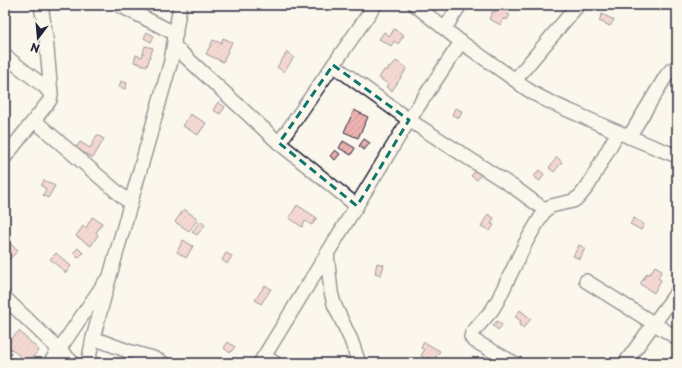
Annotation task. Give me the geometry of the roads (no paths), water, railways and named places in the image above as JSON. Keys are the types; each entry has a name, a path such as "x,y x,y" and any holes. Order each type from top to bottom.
{"street":[{"path":"7,151 35,121 50,100 51,94 46,37 41,5"},
{"path":"120,5 175,40 279,143 357,206"},
{"path":"88,363 93,338 111,272 171,61 180,5"},
{"path":"279,143 376,5"},
{"path":"415,5 461,42 515,80 522,87 556,105 623,135 677,156"},
{"path":"445,28 460,5"},
{"path":"515,80 578,5"},
{"path":"266,361 357,206 410,120 461,42"},
{"path":"5,56 45,87 51,94"},
{"path":"333,65 410,120 515,188 545,210"},
{"path":"514,363 473,340 471,336 472,333 492,310 498,300 526,242 545,210 551,206 573,201 579,197 666,76 677,67"},
{"path":"35,121 131,204"},
{"path":"328,254 331,292 334,304 351,340 359,363"},
{"path":"50,363 111,272"},
{"path":"586,281 677,338"},
{"path":"625,363 677,292"},
{"path":"5,298 73,363"},
{"path":"93,338 128,351 153,358 163,363"}]}
